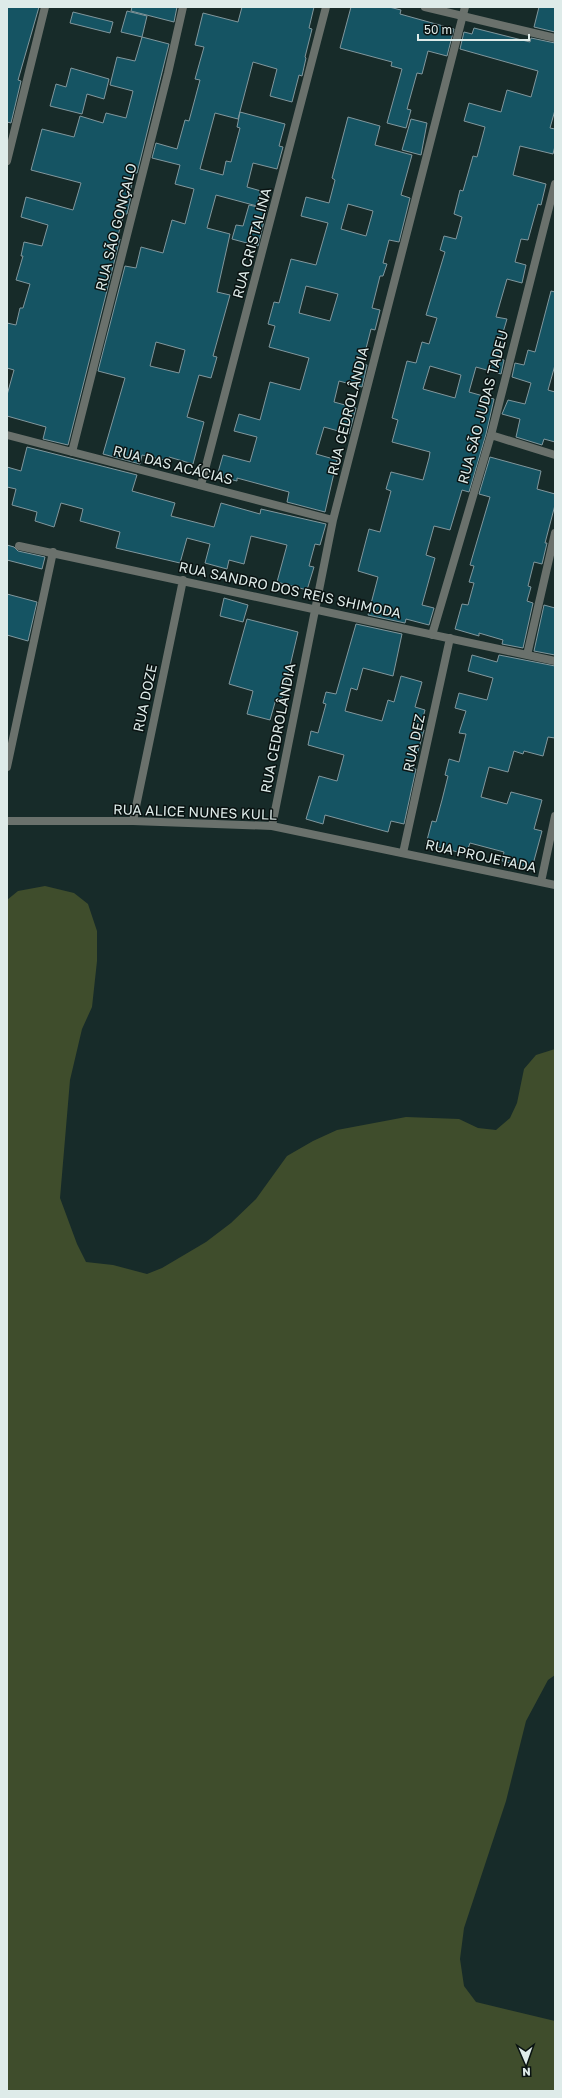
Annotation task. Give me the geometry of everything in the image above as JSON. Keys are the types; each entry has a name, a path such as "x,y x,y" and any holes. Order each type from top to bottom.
{"street":[{"path":"7,161 45,7"},
{"name":"RUA SÃO GONÇALO","path":"72,452 168,73 183,7"},
{"name":"RUA CRISTALINA","path":"201,485 326,7"},
{"path":"425,7 555,38"},
{"name":"RUA CEDROLÂNDIA","path":"272,826 334,520 465,7"},
{"name":"RUA SÃO JUDAS TADEU","path":"432,635 491,435 555,184"},
{"name":"RUA DAS ACÁCIAS","path":"7,435 334,520"},
{"path":"491,435 555,455"},
{"path":"527,655 555,533"},
{"name":"RUA SANDRO DOS REIS SHIMODA","path":"19,546 53,552 555,661"},
{"path":"7,766 53,552"},
{"name":"RUA DOZE","path":"133,821 182,580"},
{"name":"RUA DEZ","path":"402,853 450,638"},
{"path":"541,882 555,816"},
{"name":"RUA ALICE NUNES KULL","path":"7,821 133,821 272,826 402,853"},
{"name":"RUA PROJETADA","path":"402,853 555,885"}],"green space":[{"path":"45,886 74,893 88,904 97,931 97,961 92,1007 82,1029 70,1080 60,1198 77,1244 86,1262 113,1265 147,1274 162,1268 206,1242 231,1223 256,1199 287,1156 313,1141 337,1130 406,1117 459,1119 478,1128 496,1130 510,1118 517,1103 524,1069 536,1055 555,1049 555,1675 548,1680 526,1721 506,1801 464,1928 460,1959 464,1986 476,2002 555,2021 555,2091 7,2091 7,900 18,891"}],"building":[{"path":"7,7 39,7 18,80 21,81 11,123 7,122"},
{"path":"132,7 177,7 174,22 131,11"},
{"path":"242,7 314,7 309,28 312,29 302,76 299,75 292,102 270,96 277,69 253,62 238,119 215,113 200,169 223,175 226,161 231,162 240,128 237,127 240,112 285,124 279,146 283,147 277,169 253,163 247,187 261,191 257,206 216,195 207,228 230,234 217,292 230,295 213,356 217,357 211,378 199,375 187,417 204,422 193,464 169,457 168,461 142,455 140,464 103,454 125,378 98,371 125,266 136,268 141,247 163,253 172,220 185,224 194,189 175,184 180,165 152,158 156,143 177,149 185,120 189,121 200,80 195,79 204,47 195,45 203,13 238,22","holes":["156,342 185,350 179,373 150,366"]},
{"path":"351,7 389,7 401,10 400,14 454,29 447,56 428,51 422,74 417,73 407,109 411,110 406,128 387,123 402,69 391,66 392,62 340,48"},
{"path":"539,7 555,7 555,32 534,27"},
{"path":"127,11 147,16 142,37 121,32"},
{"path":"73,12 113,22 110,33 70,23"},
{"path":"474,28 530,42 531,38 555,43 555,110 550,128 555,129 555,146 553,154 520,146 513,175 546,184 541,205 538,204 528,240 521,239 515,262 526,265 522,283 507,279 496,317 507,319 501,339 504,340 499,359 504,360 501,374 476,367 469,392 494,399 486,434 469,492 462,490 450,530 434,526 426,555 435,558 422,605 434,608 429,625 406,619 405,623 368,615 378,577 358,571 369,529 380,532 391,491 386,489 391,472 423,480 429,458 430,452 392,442 398,420 392,418 407,361 416,363 422,342 429,344 437,318 426,315 445,252 440,250 444,236 456,239 462,217 454,214 460,190 463,191 473,156 477,157 485,127 464,121 469,103 501,112 507,90 531,97 538,71 460,49 464,32 472,34","holes":["430,366 461,375 455,398 423,389"]},
{"path":"142,37 169,44 137,173 135,173 129,195 131,196 127,214 124,214 117,239 120,239 68,445 43,439 46,427 7,416 7,395 14,370 7,368 7,323 16,325 20,308 23,308 30,284 16,280 23,256 21,256 24,242 42,246 48,225 21,217 26,197 73,210 81,183 31,170 42,129 74,137 80,116 103,123 106,113 126,118 133,91 110,85 117,57 135,61"},
{"path":"71,68 109,79 104,99 87,94 82,114 50,106 56,84 66,87"},
{"path":"348,117 380,126 375,145 412,155 401,195 410,198 399,242 389,240 383,263 387,264 383,276 380,276 372,308 380,310 375,330 371,329 362,364 367,365 362,387 339,381 334,402 356,408 349,434 324,427 316,454 337,460 325,512 287,502 289,492 237,478 237,481 217,476 223,455 250,462 257,437 234,431 239,414 260,420 270,382 300,390 309,358 269,347 275,326 268,324 274,302 279,303 291,259 316,265 328,223 301,216 306,197 329,203 335,180 332,178","holes":["348,204 373,211 366,236 341,229","306,286 338,294 330,321 299,313"]},
{"path":"411,119 427,123 421,155 402,150"},
{"path":"249,205 267,209 258,246 232,239 236,225 243,226"},
{"path":"551,291 555,292 555,365 548,390 555,392 555,442 544,439 542,445 516,437 520,419 502,414 508,400 525,404 531,383 512,377 515,363 524,365 528,350 535,352"},
{"path":"27,447 137,475 132,491 175,503 171,516 214,527 221,503 260,514 261,509 326,524 320,545 315,544 309,566 314,567 307,590 277,582 287,545 251,536 244,564 229,560 227,569 205,563 210,544 187,538 180,563 116,548 120,532 80,521 83,509 61,503 54,527 35,521 37,512 12,505 16,489 7,487 7,467 21,471"},
{"path":"490,457 541,471 537,489 555,494 555,505 545,543 547,543 542,564 534,562 528,586 531,587 527,601 533,603 523,648 502,644 503,640 479,633 479,636 455,629 462,604 468,605 474,583 469,582 474,566 470,565 490,497 479,494"},
{"path":"7,545 14,547 18,551 45,557 42,569 7,560"},
{"path":"7,594 37,602 28,641 7,635"},
{"path":"224,598 248,605 243,622 220,616"},
{"path":"544,605 555,608 555,655 534,651"},
{"path":"247,619 298,632 282,700 276,699 270,720 247,714 253,691 229,684"},
{"path":"356,624 402,634 393,676 363,668 357,690 351,688 345,711 382,721 388,700 394,702 401,676 422,682 415,707 425,710 420,729 424,730 413,769 416,769 404,824 391,821 388,832 325,815 323,824 306,819 319,776 337,781 344,755 308,745 311,731 318,733 326,704 323,703 326,692 336,694"},
{"path":"472,655 497,662 499,655 555,666 555,738 548,737 543,756 524,751 523,754 514,751 508,772 489,767 481,797 507,804 511,792 542,800 534,829 542,831 532,868 502,861 504,852 470,843 466,854 426,844 432,821 436,822 442,800 448,776 445,775 449,759 459,762 466,734 459,733 466,711 455,708 459,693 487,700 493,678 468,671"}]}
